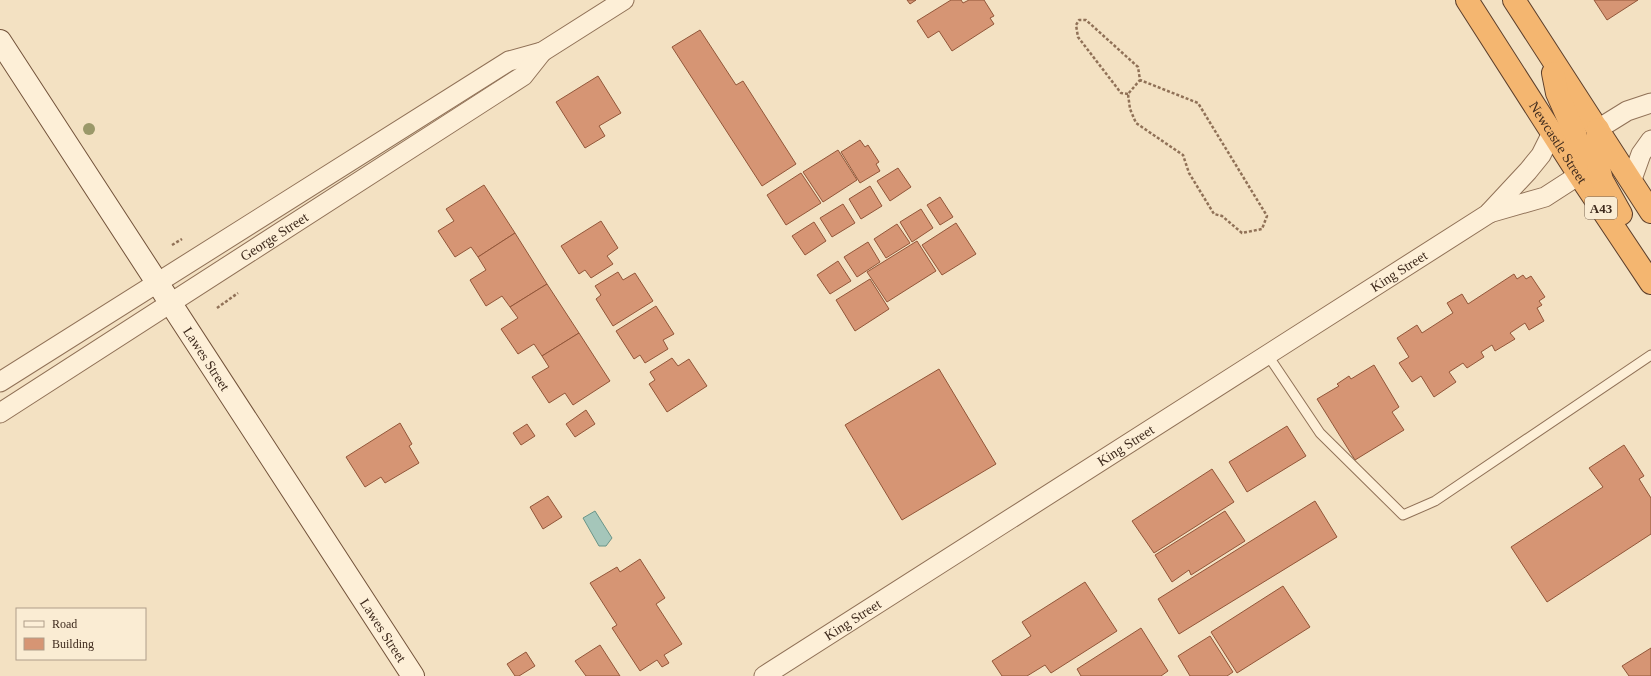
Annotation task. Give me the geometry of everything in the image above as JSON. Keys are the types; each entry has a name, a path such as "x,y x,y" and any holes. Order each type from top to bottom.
{"highway":[{"name":"Newcastle Street","path":"1467,0 1579,175 1651,283"},
{"name":"A43","path":"1514,0 1651,212"},
{"path":"1549,54 1557,93 1576,136 1579,175"},
{"path":"1598,128 1599,170 1602,180 1623,218 1627,247"}],"main road":[{"name":"Lawes Street","path":"0,41 413,676"}],"street":[{"name":"George Street","path":"0,382 509,61 542,52 624,0"},
{"name":"George Street","path":"0,413 523,76 542,52"},
{"path":"1598,128 1627,111 1651,104"},
{"name":"King Street","path":"764,676 1488,214 1541,155 1552,133"},
{"path":"1631,182 1641,154 1651,140"},
{"name":"King Street","path":"1488,214 1545,197 1579,175"}],"lane":[{"path":"1267,354 1320,433 1403,515 1435,501 1651,355"}],"path":[{"path":"1128,94 1121,93 1086,49 1078,36 1076,25 1079,20 1086,20 1138,67 1140,80 1128,94 1130,109 1136,123 1183,155 1189,173 1214,214 1222,216 1242,233 1262,229 1268,216 1198,103 1140,80"},
{"path":"217,308 238,293"}],"water":[{"path":"595,511 612,538 606,546 599,546 583,518"}],"building":[{"path":"907,0 916,0 910,4"},
{"path":"951,0 961,0 963,3 969,0 984,0 994,16 990,18 994,24 952,51 939,31 928,38 917,21"},
{"path":"1594,0 1638,0 1607,20"},
{"path":"700,30 736,85 743,81 796,164 762,186 672,47"},
{"path":"598,76 621,113 599,126 605,136 585,148 556,102"},
{"path":"860,140 865,147 868,145 879,162 876,164 880,171 860,183 841,152"},
{"path":"838,150 857,180 823,202 803,172"},
{"path":"898,168 911,187 890,201 877,181"},
{"path":"801,173 821,203 786,225 767,195"},
{"path":"484,185 515,233 478,257 471,247 455,257 438,231 454,221 446,209"},
{"path":"870,186 882,206 861,219 849,199"},
{"path":"940,197 953,217 940,225 927,205"},
{"path":"843,204 855,223 832,237 820,218"},
{"path":"921,209 933,228 912,242 900,222"},
{"path":"601,221 618,248 607,256 613,264 591,278 585,270 579,274 561,246"},
{"path":"814,222 826,241 805,255 792,236"},
{"path":"956,223 976,254 942,275 922,245"},
{"path":"897,224 910,243 886,258 874,239"},
{"path":"515,233 547,284 510,307 502,296 486,306 470,280 486,270 478,257"},
{"path":"917,241 936,271 887,302 867,272"},
{"path":"868,242 880,262 857,277 844,257"},
{"path":"838,261 851,281 830,294 817,275"},
{"path":"618,272 623,280 635,273 653,301 613,326 596,299 601,295 595,286"},
{"path":"1514,274 1517,279 1523,275 1526,279 1531,276 1545,297 1539,301 1542,305 1537,308 1544,321 1529,330 1525,323 1510,333 1515,339 1495,351 1492,345 1481,352 1484,357 1467,368 1463,363 1449,372 1456,382 1434,397 1421,376 1412,382 1399,363 1409,357 1397,338 1417,325 1422,333 1453,313 1447,303 1462,294 1468,304"},
{"path":"870,279 889,309 855,331 836,300"},
{"path":"547,284 579,333 542,356 534,344 518,354 501,329 518,318 510,307"},
{"path":"656,306 674,334 663,340 668,349 645,363 640,355 634,359 616,331"},
{"path":"579,333 610,381 573,405 565,393 549,403 532,377 549,367 542,356"},
{"path":"672,358 678,366 689,359 707,386 667,412 649,384 655,380 650,372"},
{"path":"1374,365 1399,407 1392,412 1404,430 1355,460 1317,399 1339,386 1337,384 1349,376 1351,379"},
{"path":"939,369 996,464 902,520 845,425"},
{"path":"586,410 595,424 575,437 566,424"},
{"path":"400,423 412,444 409,446 419,463 385,483 381,477 365,487 346,457"},
{"path":"527,424 535,436 521,445 513,433"},
{"path":"1287,426 1306,456 1247,492 1229,462"},
{"path":"1624,445 1644,476 1639,479 1651,498 1651,534 1547,602 1511,547 1603,487 1589,468"},
{"path":"1212,469 1234,502 1154,553 1132,521"},
{"path":"548,496 562,517 543,529 530,507"},
{"path":"1315,501 1337,537 1179,634 1158,599"},
{"path":"1225,511 1245,541 1191,575 1189,570 1172,582 1155,555"},
{"path":"640,559 665,598 656,604 682,644 664,655 669,663 662,667 657,660 640,671 612,628 617,625 590,583 617,567 620,572"},
{"path":"1085,582 1117,631 1051,673 1045,665 1027,676 1002,676 992,661 1031,636 1022,622"},
{"path":"1283,586 1310,627 1237,673 1211,632"},
{"path":"1141,628 1168,671 1161,676 1081,676 1077,669"},
{"path":"1210,636 1233,672 1227,676 1190,676 1178,656"},
{"path":"600,645 620,676 586,676 575,661"},
{"path":"1651,648 1651,676 1629,676 1622,666"},
{"path":"526,652 535,666 519,676 515,676 507,664"}]}
